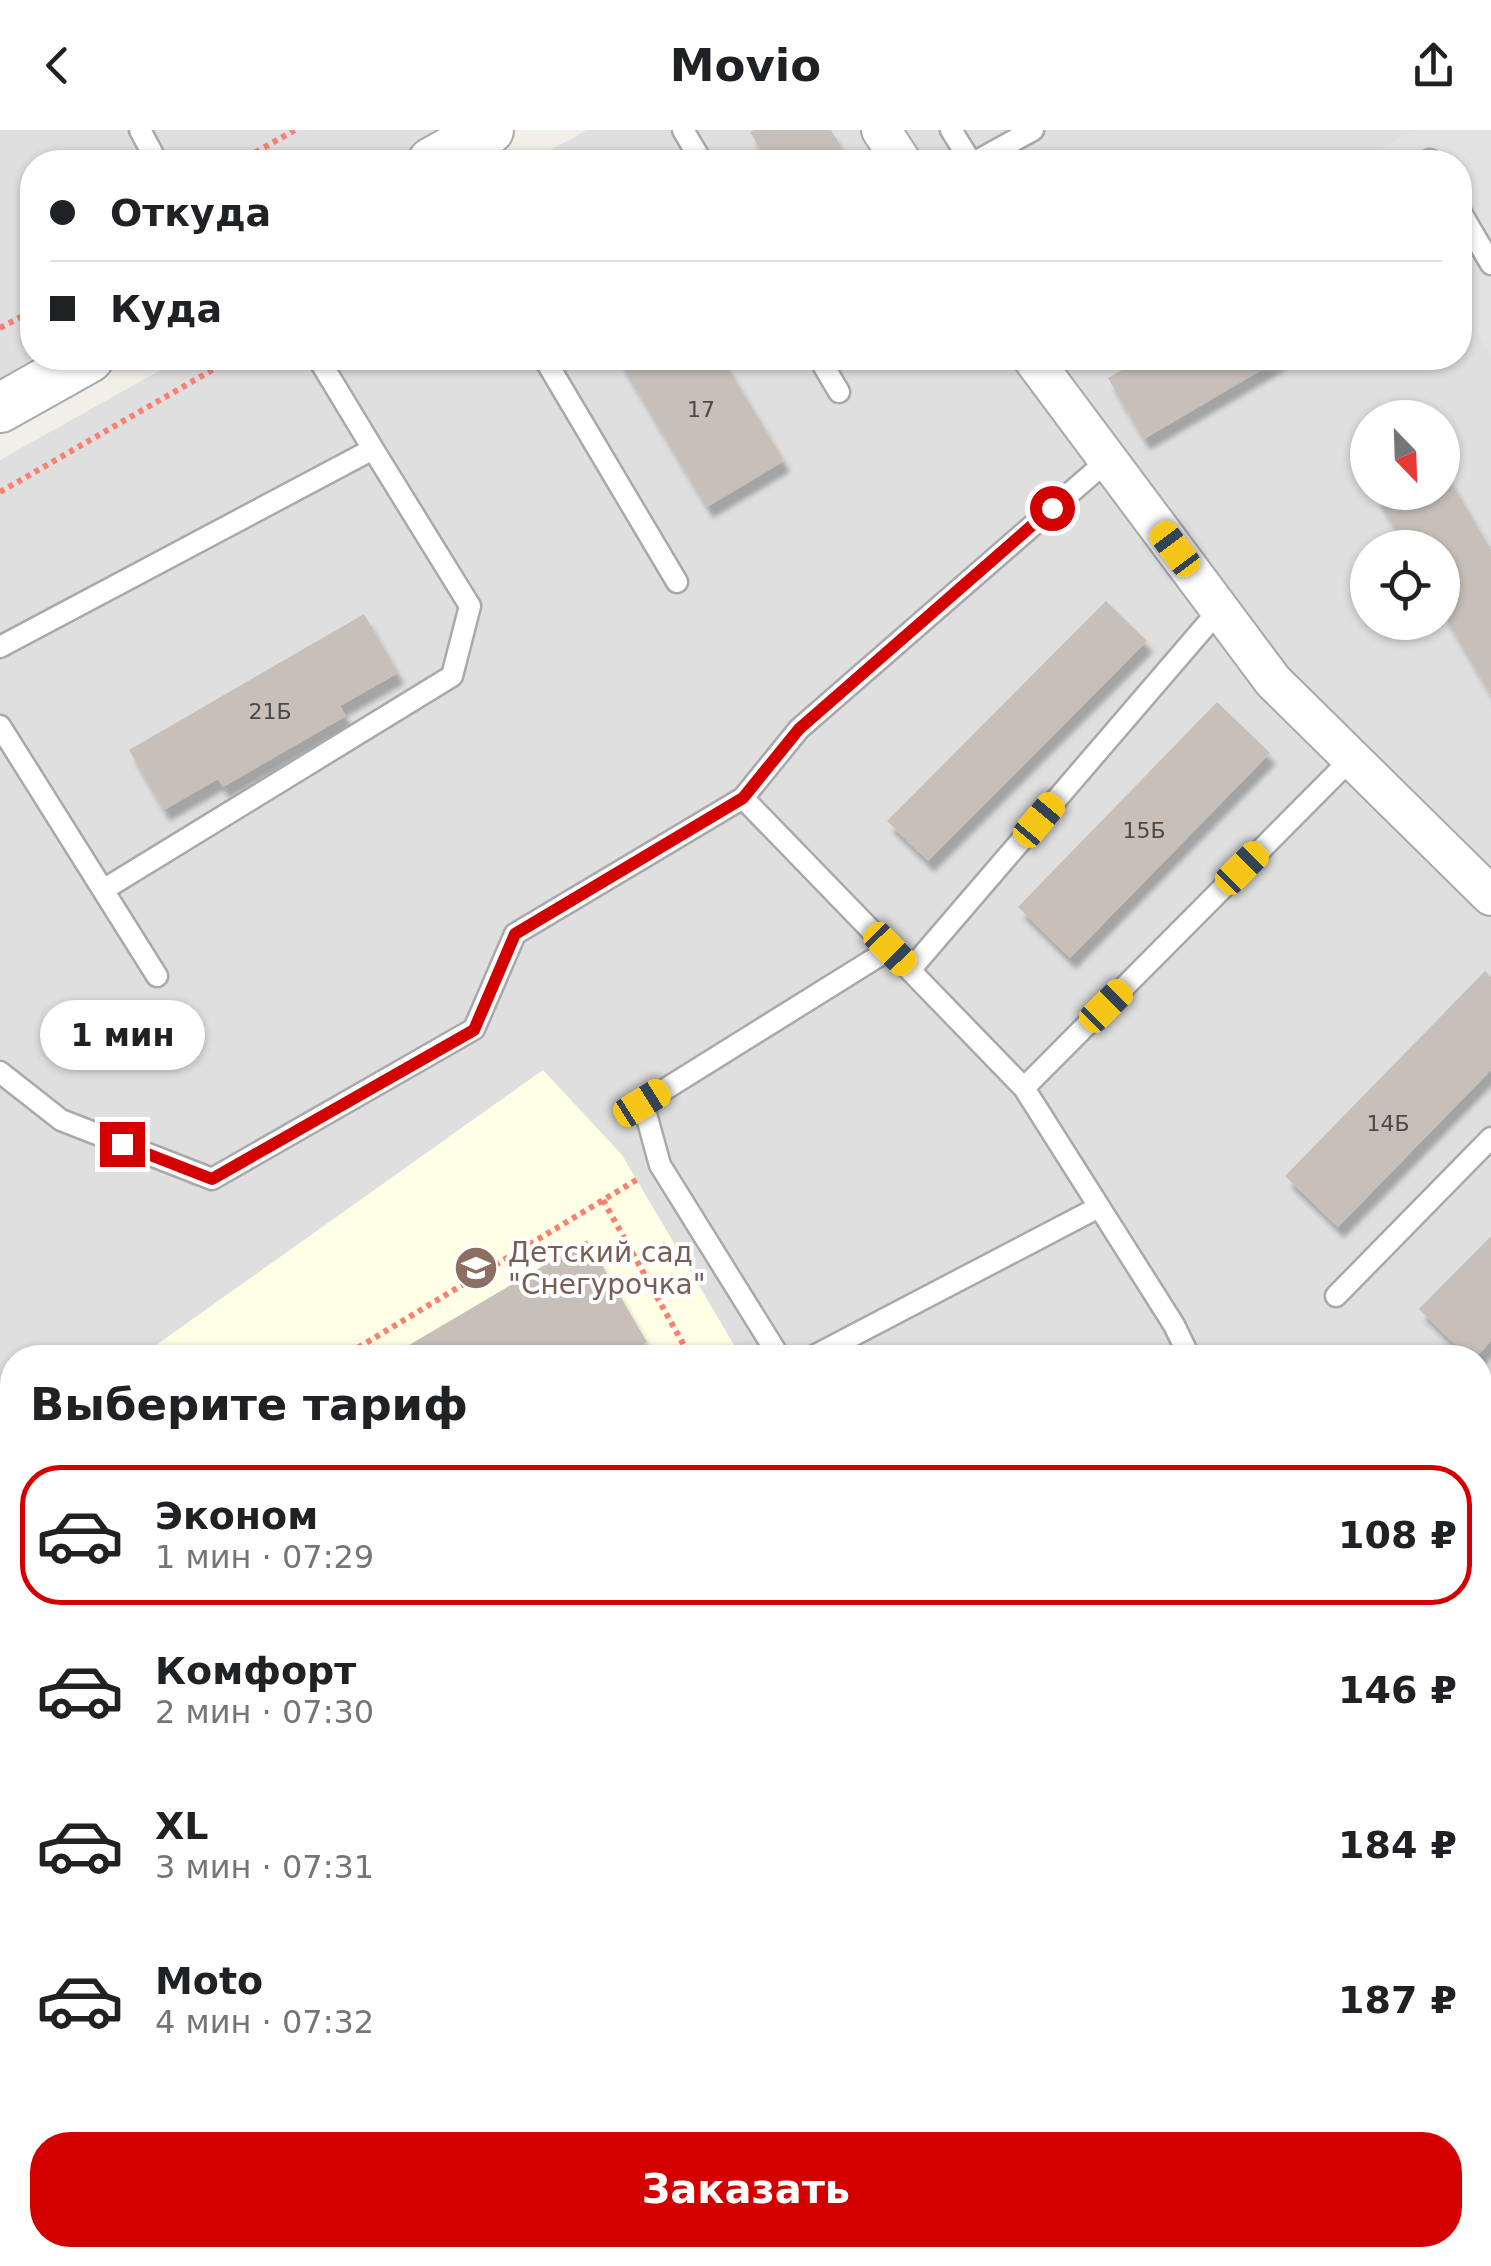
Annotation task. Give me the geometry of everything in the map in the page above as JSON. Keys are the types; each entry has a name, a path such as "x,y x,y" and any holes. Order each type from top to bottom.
{"street":[{"path":"453,150 489,130"},
{"path":"0,408 68,370"},
{"path":"1041,370 1273,681 1485,880"}],"lane":[{"path":"996,150 1033,130"},
{"path":"1472,232 1491,264"},
{"path":"103,890 452,676 470,606 325,370"},
{"path":"551,370 678,582"},
{"path":"826,370 840,392"},
{"path":"0,648 373,449"},
{"path":"0,1072 61,1120 212,1179 474,1030 515,934 743,798 799,729 1108,460"},
{"path":"910,970 1220,609"},
{"path":"0,726 158,976"},
{"path":"1024,1088 1352,758"},
{"path":"743,798 1024,1088 1184,1345"},
{"path":"772,1345 660,1165 642,1103 890,949"},
{"path":"1336,1296 1491,1138"},
{"path":"835,1345 1099,1207"}],"path":[{"path":"259,150 295,130"},
{"path":"0,492 213,370"},
{"path":"363,1345 660,1165"},
{"path":"603,1200 684,1345"}],"shaded area":[{"path":"0,130 463,130 427,150 20,150 20,370 40,370 0,392"},
{"path":"587,130 1491,130 1491,1345 0,1345 0,460 161,370 1472,370 1472,150 551,150"},
{"path":"1413,130 1491,130 1491,356 1472,324 1472,150 1379,150"},
{"name":"Детский сад \"Снегурочка\"","path":"543,1070 622,1155 734,1345 156,1345"}],"building":[{"path":"831,130 843,150 761,150 750,132"},
{"path":"625,370 729,370 784,461 707,507"},
{"path":"1122,370 1262,370 1144,439 1108,378"},
{"path":"1460,497 1491,550 1491,695 1459,640 1460,530 1396,530 1384,510 1460,510"},
{"path":"1106,601 1147,641 928,861 887,821"},
{"path":"364,614 398,673 340,706 346,716 223,787 218,779 164,810 129,750"},
{"path":"1217,702 1270,753 1070,958 1018,907"},
{"path":"1485,971 1491,977 1491,1070 1338,1227 1285,1176"},
{"path":"1491,1236 1491,1341 1487,1345 1456,1345 1419,1309"},
{"path":"587,1240 647,1342 642,1345 409,1345"}],"place":[{"name":"Детский сад \"Снегурочка\"","path":"476,1268"}],"route":[{"path":"122,1144 212,1179 474,1030 515,934 743,798 799,729 1052,508"}]}
